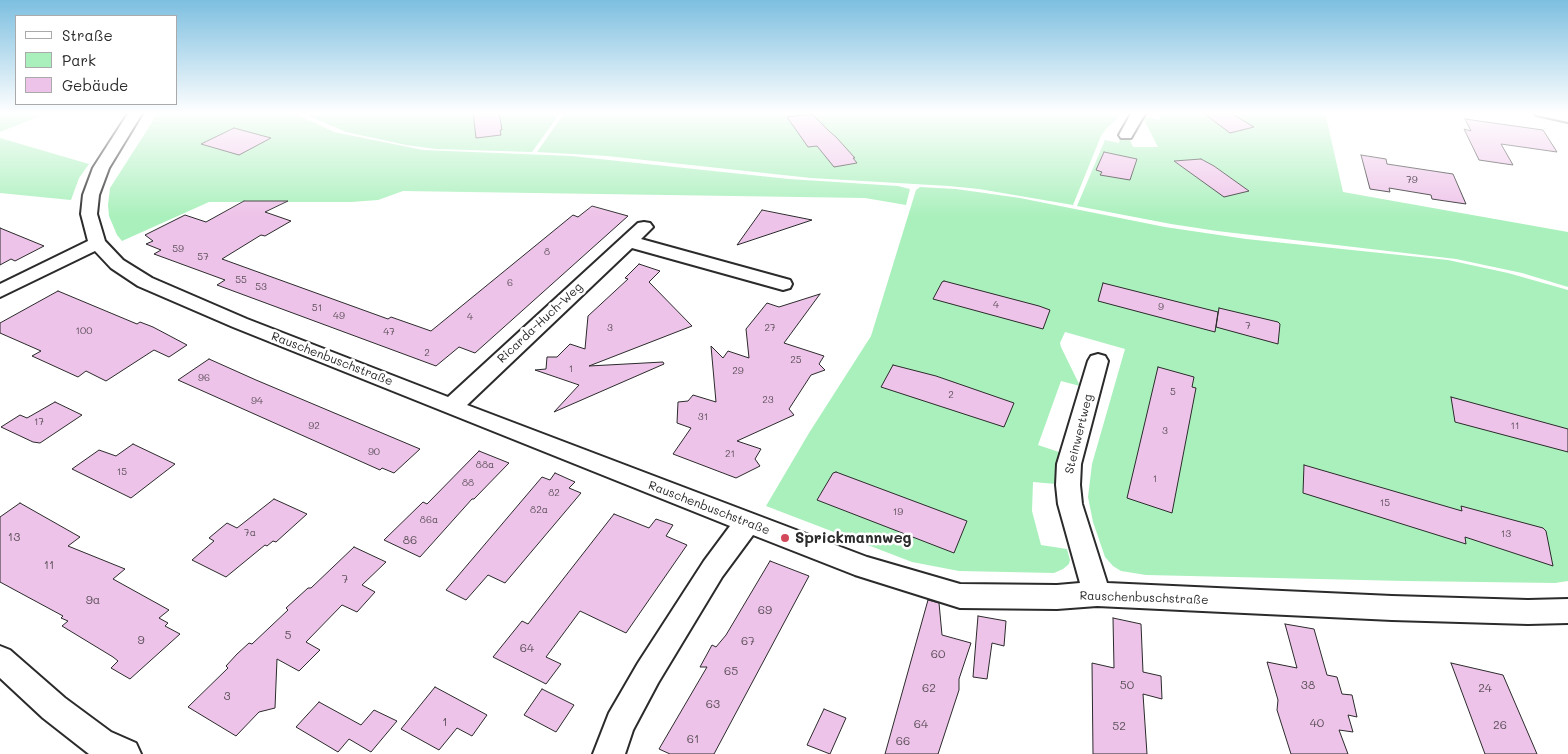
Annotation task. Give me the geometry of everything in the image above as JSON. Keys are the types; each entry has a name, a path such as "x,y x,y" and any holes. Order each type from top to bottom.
{"street":[{"name":"Rauschenbuschstraße","path":"114,147 101,168 91,195 89,214 97,243 117,264 156,288 747,523 864,567 960,596 1097,594 1392,608 1528,612 1568,611"},
{"name":"Ricarda-Huch-Weg","path":"452,406 644,227"},
{"path":"628,241 783,284"},
{"path":"0,291 97,243"},
{"name":"Steinwertweg","path":"1097,594 1070,504 1068,485 1069,464 1098,361"},
{"path":"609,754 620,724 648,673 713,569 747,523"},
{"path":"0,659 54,708 100,743 125,754"}],"green space":[{"path":"0,147 31,147 89,164 79,178 71,200 0,193"},
{"path":"136,147 409,147 423,150 571,156 789,179 898,186 910,189 906,205 865,198 403,191 378,200 351,202 209,202 122,241 117,235 109,216 110,188"},
{"path":"422,147 535,147 532,152"},
{"path":"540,147 1096,147 1073,205 979,189 949,186 811,178 607,156 537,152"},
{"path":"1102,147 1333,147 1343,192 1568,232 1568,287 1522,273 1456,259 1217,231 1077,206"},
{"path":"920,187 956,189 1020,198 1165,227 1246,239 1448,260 1508,273 1568,290 1568,581 1555,583 1405,581 1146,575 1121,571 1113,566 1105,557 1093,522 1088,497 1092,464 1125,349 1065,332 1060,343 1061,347 1080,386 1061,381 1038,445 1059,452 1056,484 1033,482 1032,511 1041,545 1067,549 1070,560 1069,564 1063,569 1054,573 959,571 912,562 766,506 809,433 871,336 916,190"}],"building":[{"path":"212,147 254,147 239,155"},
{"path":"818,147 845,147 857,163 834,167"},
{"path":"1473,147 1503,147 1513,165 1479,160"},
{"path":"1523,147 1554,147 1557,152"},
{"path":"1104,152 1137,159 1130,180 1100,175 1102,172 1096,170"},
{"path":"1361,155 1386,159 1387,164 1453,174 1466,204 1432,199 1431,195 1389,188 1390,192 1370,189"},
{"path":"1201,159 1249,191 1224,197 1174,161"},
{"path":"244,201 288,201 265,212 291,221 265,236 261,235 222,259 388,319 391,317 431,331 573,215 578,217 592,206 628,216 475,353 459,347 436,366 217,285 225,280 154,254 161,250 146,244 153,241 145,235 185,215 206,222"},
{"path":"762,210 812,220 737,245"},
{"path":"0,228 44,246 15,261 11,259 0,265"},
{"path":"639,264 660,271 649,282 692,326 589,366 663,362 664,364 554,412 579,385 535,370 546,369 547,357 557,357 570,344 585,349 588,316 628,279 625,278"},
{"path":"944,281 1050,310 1043,329 933,299"},
{"path":"1103,283 1218,312 1215,332 1098,301"},
{"path":"58,291 137,324 140,322 153,327 187,345 169,357 154,350 106,381 86,371 78,377 32,356 41,351 0,333 0,323"},
{"path":"820,294 784,343 824,356 819,364 825,370 811,375 789,409 794,415 737,441 761,449 755,459 760,466 736,478 673,454 691,428 677,423 678,402 688,401 693,395 716,402 711,346 723,358 728,351 749,358 746,329 767,303 779,307"},
{"path":"1219,308 1278,322 1280,324 1278,344 1216,327"},
{"path":"209,359 420,449 394,473 382,468 380,470 178,380"},
{"path":"893,365 936,376 1014,403 1004,427 881,387"},
{"path":"1158,367 1194,377 1192,387 1196,388 1172,513 1127,498"},
{"path":"1451,397 1568,429 1568,452 1455,422"},
{"path":"55,402 82,415 40,443 33,442 1,427 20,415 27,418"},
{"path":"133,444 175,464 131,498 72,469 99,450 116,456"},
{"path":"479,451 509,463 472,499 420,557 384,540 423,502 427,504"},
{"path":"1304,465 1462,511 1461,506 1543,528 1546,531 1553,566 1465,537 1466,544 1303,493"},
{"path":"836,472 967,521 954,553 817,500 833,473"},
{"path":"555,473 575,482 569,488 581,493 505,583 488,575 466,600 446,590 542,477 550,480"},
{"path":"274,499 307,514 276,542 273,541 267,546 265,545 226,577 192,560 214,541 209,538 227,523 237,528"},
{"path":"20,503 80,537 68,546 125,569 113,579 169,610 159,618 168,623 165,626 180,634 130,679 111,668 118,661 113,657 62,626 68,621 61,618 63,616 0,582 0,517"},
{"path":"614,514 649,528 656,519 673,525 666,536 687,545 626,633 580,611 546,657 561,664 546,684 493,657 522,621 528,624"},
{"path":"354,547 386,562 362,585 375,592 357,612 342,605 306,642 320,650 299,671 277,659 275,708 259,712 236,736 188,707 228,668 226,666 237,654 249,643 252,644 288,610 286,608 308,588 311,588"},
{"path":"770,561 809,576 714,754 670,754 659,749 707,667 700,667 712,645 716,647 726,635"},
{"path":"928,600 939,603 942,635 971,643 959,679 959,690 938,754 885,754"},
{"path":"978,616 1006,621 1004,646 992,643 987,679 973,677"},
{"path":"1113,618 1141,624 1143,672 1161,676 1162,699 1143,694 1147,754 1093,754 1092,663 1114,668"},
{"path":"1285,624 1314,629 1327,675 1337,677 1342,694 1352,695 1357,717 1348,715 1353,732 1339,730 1348,754 1291,754 1277,710 1278,700 1267,662 1297,668"},
{"path":"1451,663 1503,675 1537,754 1485,754"},
{"path":"435,687 487,715 472,736 457,728 439,750 401,729"},
{"path":"542,689 574,705 556,732 524,715"},
{"path":"319,702 361,725 374,710 397,721 371,752 349,739 338,752 296,727"},
{"path":"824,709 846,718 830,754 807,745"}],"place":[{"name":"Sprickmannweg","path":"785,538"}]}
